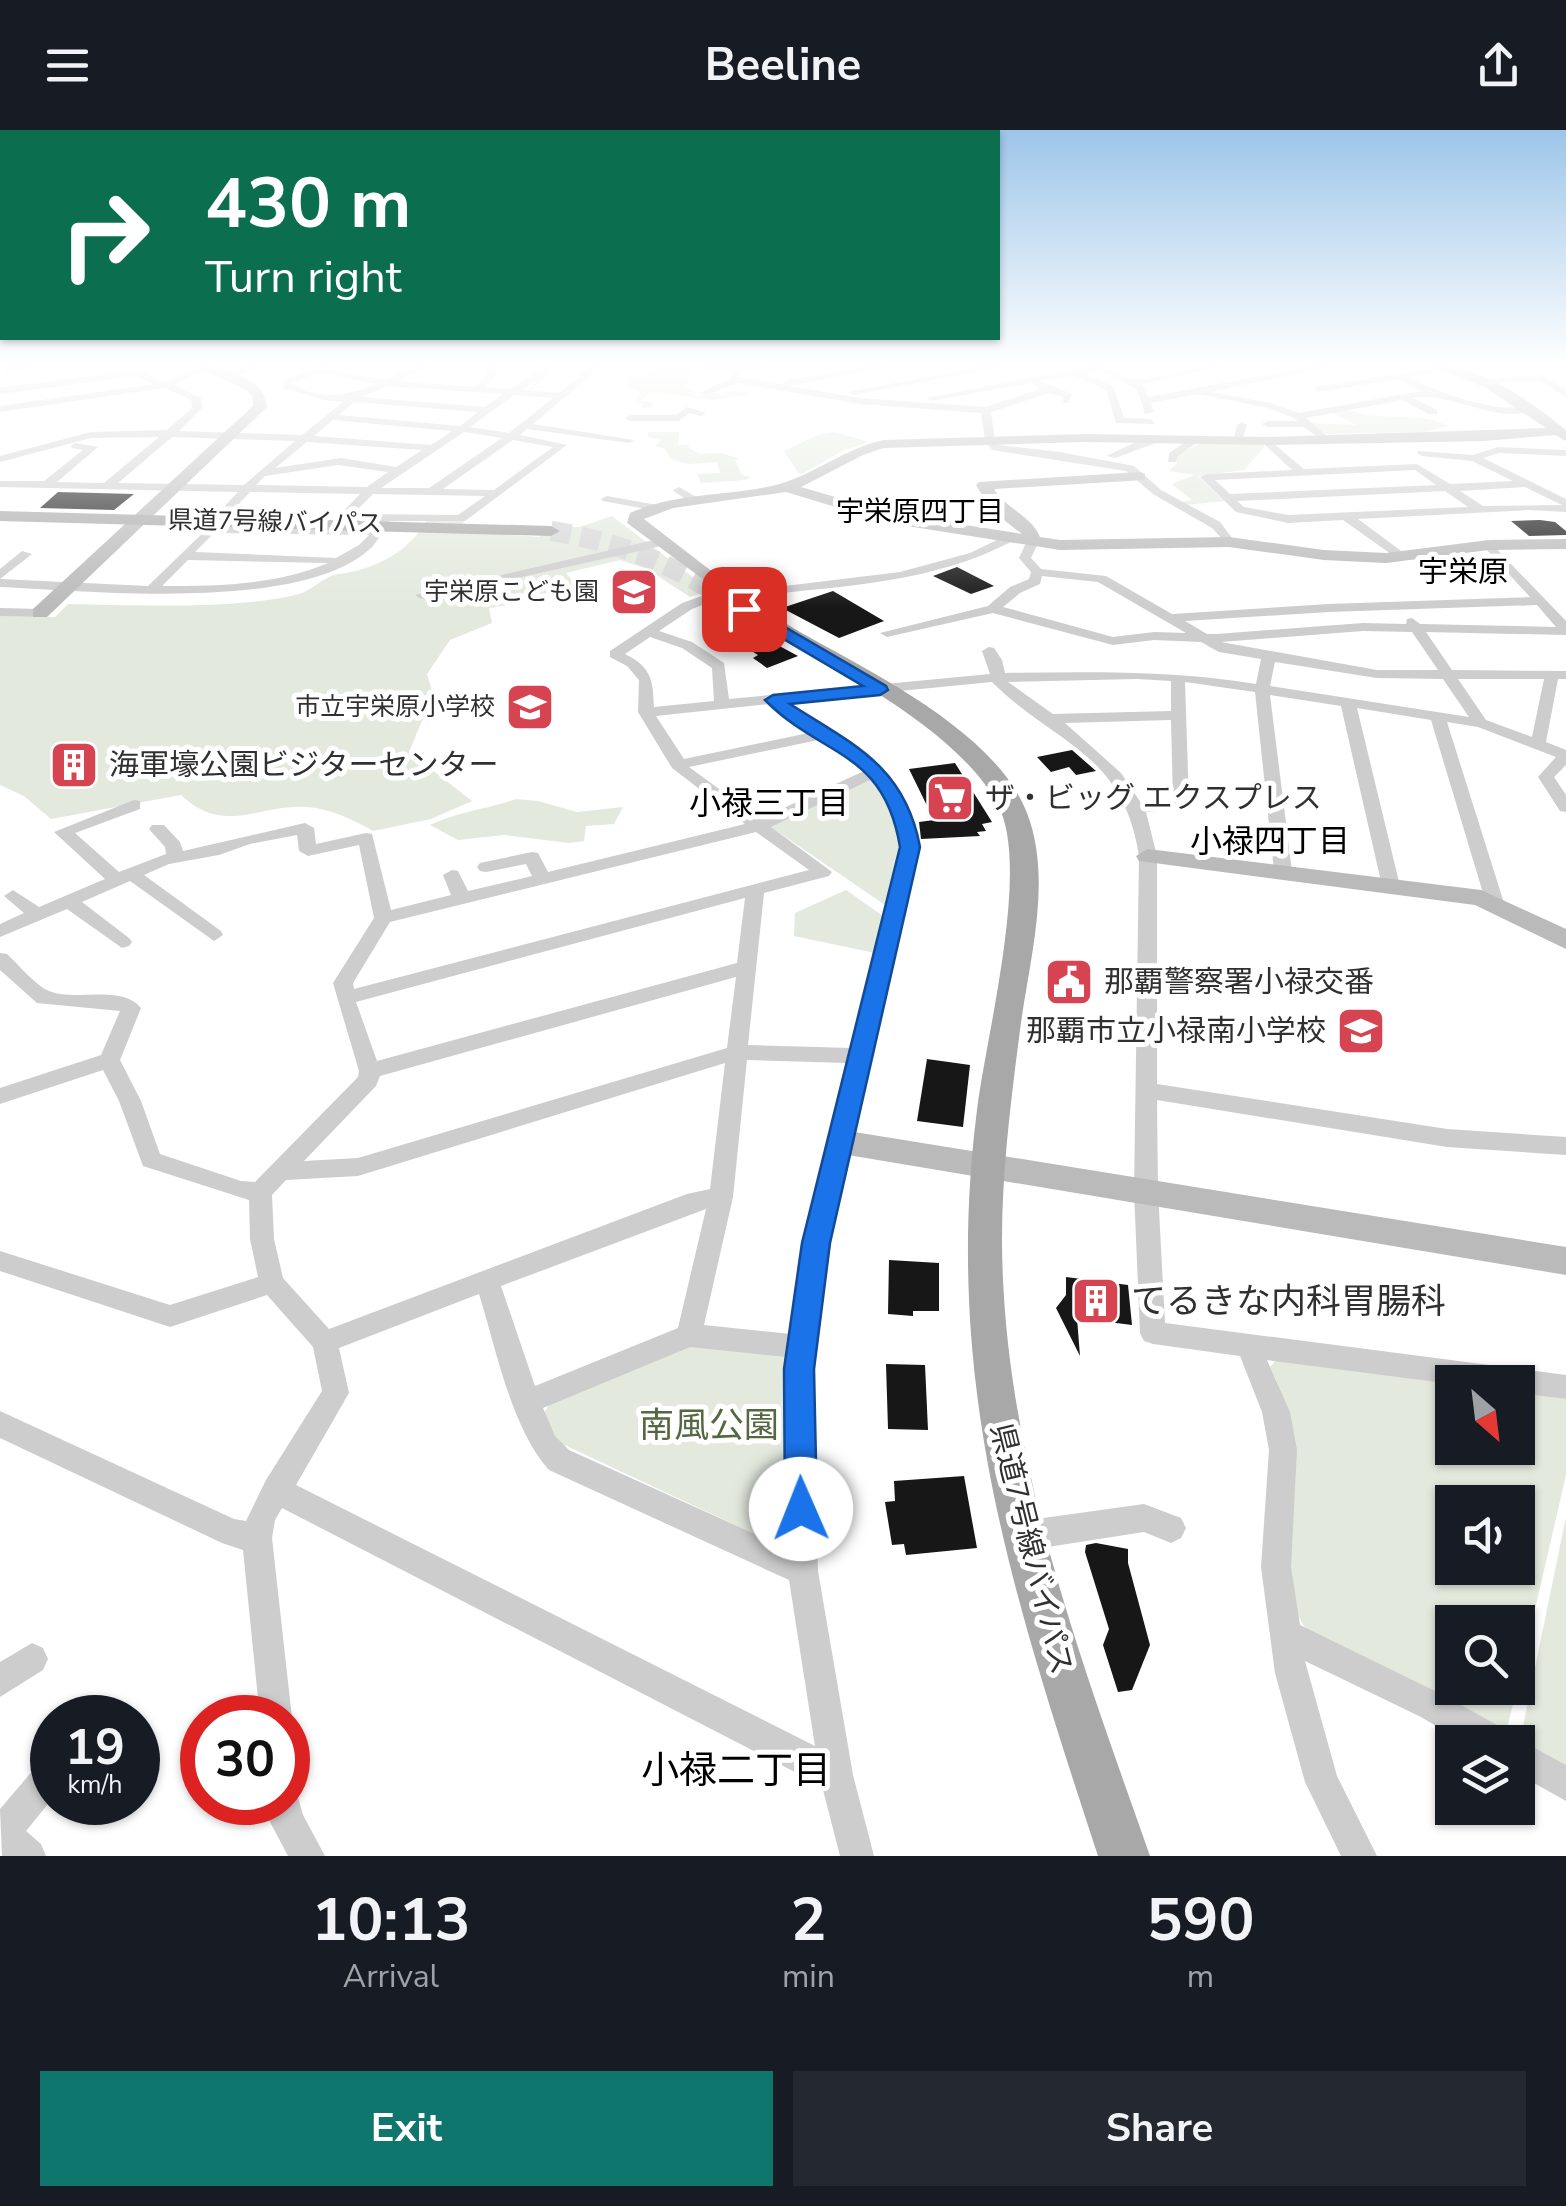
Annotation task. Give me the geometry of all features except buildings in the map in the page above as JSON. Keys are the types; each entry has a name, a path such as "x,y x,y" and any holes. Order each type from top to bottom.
{"main road":[{"name":"県道7号線バイパス","path":"0,516 551,530"},
{"name":"県道7号線バイパス","path":"731,598 935,724 983,764 1005,794 1020,830 1026,880 990,1166 984,1247 990,1369 1005,1472 1022,1536 1124,1856"}],"street":[{"path":"0,459 57,447"},
{"path":"46,485 93,447 86,447"},
{"path":"107,486 154,447"},
{"path":"0,612 40,613 221,447"},
{"path":"294,447 224,513 461,519 560,447"},
{"path":"415,447 432,448"},
{"path":"431,492 497,447"},
{"path":"731,598 652,544 634,518 694,500 786,488 873,447"},
{"path":"997,447 1130,468 1157,492 1216,525 1229,542"},
{"path":"1111,456 1137,447"},
{"path":"1172,460 1186,447"},
{"path":"1278,447 1346,516 1402,556"},
{"path":"344,517 365,491 432,448"},
{"path":"1474,458 1498,450 1566,453"},
{"path":"282,456 340,451 343,464 397,470"},
{"path":"1422,453 1474,458 1566,506"},
{"path":"0,472 18,458"},
{"path":"261,474 342,461"},
{"path":"1481,510 1417,467 1206,477 1240,510 1288,519 1481,510 1529,507 1566,506"},
{"path":"1140,476 984,485 996,506 1028,528 1033,541 1025,558 1037,572 1101,579 1224,649 1376,674 1559,675 1538,745"},
{"path":"0,484 496,493"},
{"path":"1226,498 1528,484"},
{"path":"786,488 888,518 1082,546 1229,542 1350,558 1566,544"},
{"path":"678,490 694,500"},
{"path":"607,499 658,508"},
{"path":"0,579 70,585 258,586 343,559 364,547 386,518"},
{"path":"154,587 211,529 376,532"},
{"path":"344,998 823,872 694,781 678,765 646,712 646,680 632,662 615,654 691,604 903,574 952,563 1009,538"},
{"path":"429,593 500,581 652,544"},
{"path":"1489,546 1566,630"},
{"path":"0,553 26,554 0,579"},
{"path":"185,556 343,559"},
{"path":"887,633 993,609 1015,590 1035,581 1037,572"},
{"path":"1411,588 1426,604"},
{"path":"1468,588 1483,602"},
{"path":"1169,618 1540,601"},
{"path":"1400,605 1481,723"},
{"path":"993,609 1113,642 1154,636 1201,638 1363,628 1566,630"},
{"path":"648,632 687,645 718,666 722,705"},
{"path":"989,651 999,682 1104,763 1138,808 1148,856 1146,1191 1153,1333 1566,1387"},
{"path":"1270,656 1262,688 1283,871"},
{"path":"646,712 998,677 1178,676 1481,723 1566,755 1546,778 1566,807"},
{"path":"1138,808 1181,804 1178,676"},
{"path":"773,700 876,771 904,812 910,847 816,1243 802,1347 800,1460 804,1571 836,1775 857,1856"},
{"path":"1348,702 1391,886"},
{"path":"1048,719 1180,715"},
{"path":"1437,716 1495,902"},
{"path":"678,765 824,734"},
{"path":"383,918 759,826 876,771"},
{"path":"134,805 63,832 214,936"},
{"path":"98,819 113,831"},
{"path":"0,931 174,858 306,828 308,851 366,838 383,918 344,983 344,998 370,1071 368,1080 260,1192 262,1239 272,1283 325,1342 336,1392 261,1516 257,1538 274,1695"},
{"path":"158,830 174,846 174,858"},
{"path":"1148,856 1495,902 1566,940"},
{"path":"486,867 532,857 543,879"},
{"path":"452,875 462,898"},
{"path":"690,1334 721,1197 754,892"},
{"path":"13,896 38,914"},
{"path":"70,902 122,942"},
{"path":"0,959 44,998 131,1008 109,1060 0,1096"},
{"path":"370,1071 744,968"},
{"path":"280,1171 358,1166 736,1054 862,1056"},
{"path":"109,1060 130,1100 150,1160 225,1185 260,1192"},
{"path":"1147,1090 1448,1138 1566,1146"},
{"path":"842,1142 1566,1261"},
{"path":"325,1342 695,1201 721,1197"},
{"path":"0,1261 170,1316 272,1283"},
{"path":"486,1279 526,1402 545,1445 558,1460 804,1571"},
{"path":"526,1402 690,1334 802,1347"},
{"path":"1250,1347 1276,1412 1283,1450 1276,1567 1291,1672 1322,1782 1360,1856"},
{"path":"0,1424 232,1534 257,1538"},
{"path":"276,1490 836,1775"},
{"path":"1022,1536 1144,1518 1170,1528"},
{"path":"1284,1634 1465,1725"},
{"path":"0,1681 32,1658"},
{"path":"1535,1766 1566,1784"},
{"path":"29,1856 1,1832 30,1799"},
{"path":"289,1825 308,1856"}],"green space":[{"path":"657,447 688,447 700,454 721,453 740,459 735,460 742,475 751,477 701,483 697,474 720,473 717,462 688,464 671,459 665,449"},
{"path":"793,447 855,447 800,475 784,451"},
{"path":"1193,447 1265,447 1244,470 1198,476 1224,501 1186,505 1182,502 1192,500 1172,484 1194,475 1169,471 1177,463 1177,455"},
{"path":"612,516 710,590 690,597 647,569 620,560 566,573 582,591 489,608 492,623 450,640 427,674 433,694 409,752 472,801 431,819 373,831 341,815 307,807 242,815 212,814 181,795 51,819 24,796 0,785 0,616 55,617 68,604 185,605 274,599 299,594 329,577 390,557 411,541 427,520 464,521 460,531 539,537 550,527 579,527"},
{"path":"870,778 876,779 887,798 900,841 888,907 771,827"},
{"path":"516,799 577,812 623,807 614,824 586,826 584,841 569,843 504,835 458,840 430,825"},
{"path":"846,890 883,916 875,953 794,936 795,913"},
{"name":"南風公園","path":"697,1343 789,1354 790,1540 780,1546 556,1441 544,1413 549,1404"},
{"path":"1276,1360 1435,1381 1435,1465 1535,1465 1535,1394 1566,1399 1566,1475 1535,1609 1535,1605 1435,1605 1435,1696 1307,1630 1297,1613 1290,1570 1294,1444 1270,1367"},
{"path":"1566,1517 1566,1768 1535,1750 1535,1725 1523,1725 1527,1705 1535,1705 1535,1668"},
{"path":"1453,1705 1513,1705 1508,1725 1492,1725"}],"tunnel":[{"path":"551,531 600,541 646,557 733,602"}],"place":[{"name":"宇栄原こども園","path":"634,592"},
{"name":"市立宇栄原小学校","path":"530,707"},
{"name":"海軍壕公園ビジターセンター","path":"74,765"},
{"name":"ザ・ビッグ エクスプレス","path":"950,798"},
{"name":"那覇警察署小禄交番","path":"1069,982"},
{"name":"那覇市立小禄南小学校","path":"1361,1031"},
{"name":"てるきな内科胃腸科","path":"1096,1301"}],"district":[{"name":"宇栄原四丁目","path":"920,512"},
{"name":"宇栄原","path":"1463,572"},
{"name":"小禄三丁目","path":"769,803"},
{"name":"小禄四丁目","path":"1270,841"},
{"name":"小禄二丁目","path":"736,1770"}],"route":[{"path":"744,609 880,690 773,700 853,752 886,782 904,812 910,847 816,1243 799,1369 801,1509"}]}
